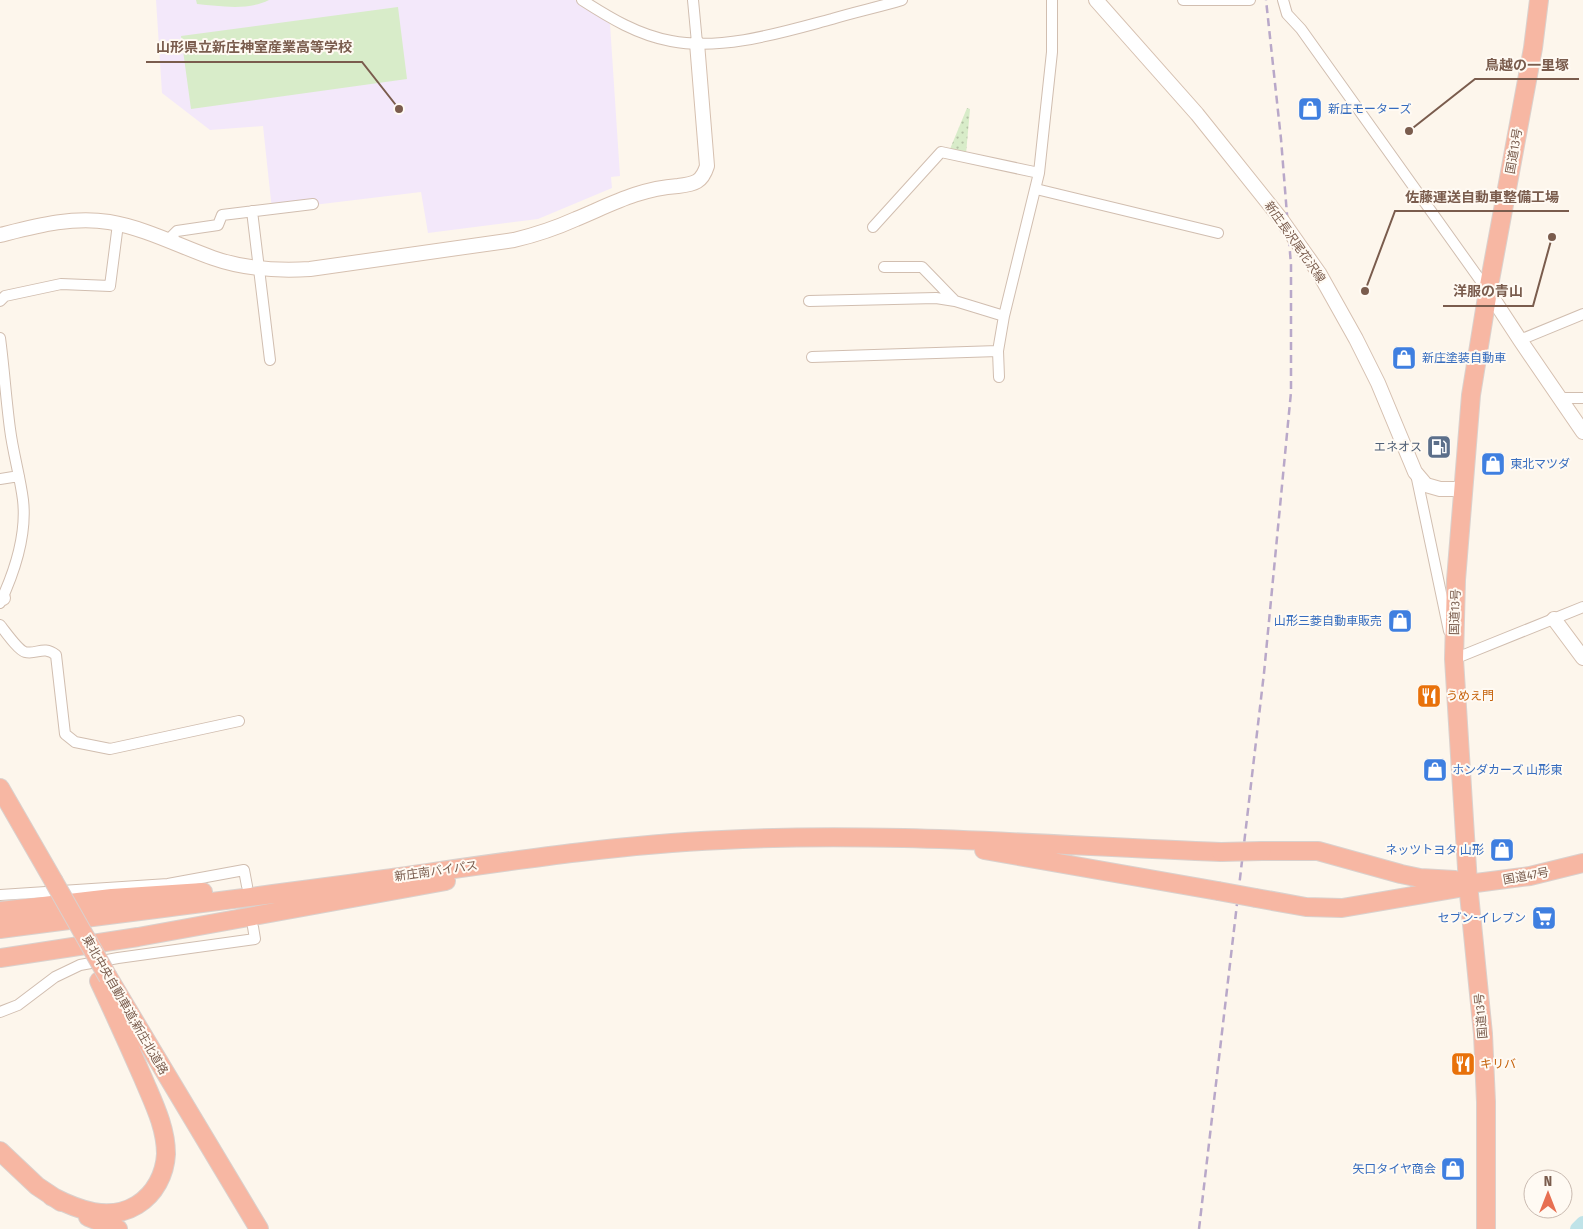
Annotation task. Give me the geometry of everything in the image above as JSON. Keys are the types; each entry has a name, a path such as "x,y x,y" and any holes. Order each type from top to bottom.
{"highway":[{"name":"国道13号","path":"1486,1229 1485,1073 1483,1034 1468,884 1454,656 1456,580 1471,395 1488,291 1533,48 1539,0"},
{"name":"東北中央自動車道;新庄北道路","path":"0,788 104,979 262,1224"},
{"path":"0,792 5,804 51,881"},
{"path":"874,839 980,849 1306,907 1342,908 1456,888 1468,884"},
{"path":"0,911 112,898 267,887 437,865 579,853 723,843 874,839 982,840 1221,852 1318,852 1401,874 1468,884"},
{"path":"0,958 138,937 579,853"},
{"name":"新庄南バイパス","path":"0,929 579,853"},
{"name":"国道47号","path":"1468,884 1530,876 1583,864"},
{"path":"50,1200 102,1213 117,1212 134,1207 148,1196 159,1181 165,1164 166,1154 163,1131 104,979"},
{"path":"0,1151 50,1200 77,1220 98,1229"},
{"path":"0,1162 18,1179 91,1229"},
{"path":"50,1200 118,1229"}],"street":[{"path":"582,0 618,22 647,34 672,41 697,43 738,41 785,32 902,0"},
{"path":"0,235 71,220 108,222 140,230 214,258 241,266 279,271 310,269 514,240 543,232 632,195 700,181 707,166 693,0"},
{"path":"1000,377 998,351 1004,316 1039,173 1051,60 1052,0"},
{"name":"新庄長沢尾花沢線","path":"1096,0 1197,114 1281,219 1319,273 1378,383 1415,472 1426,485 1440,489 1462,489"},
{"path":"1183,0 1250,0"},
{"path":"1283,0 1287,14 1301,29 1488,291 1583,432"},
{"path":"872,227 940,152 1039,173"},
{"path":"1036,189 1218,233"},
{"path":"168,240 177,231 218,224 222,215 313,204"},
{"path":"252,212 270,360"},
{"path":"0,301 5,296 61,284 110,286 118,224"},
{"path":"884,267 922,266 955,301"},
{"path":"809,301 936,298 955,301 1004,316"},
{"path":"1520,340 1583,314"},
{"path":"0,338 10,430 23,502 21,539 11,578 1,600"},
{"path":"812,357 998,351"},
{"path":"1560,398 1583,398"},
{"path":"1415,472 1454,656 1583,607"},
{"path":"0,479 19,476"},
{"path":"1554,619 1583,658"},
{"path":"0,625 20,649 25,652 44,650 56,656 65,734 75,742 110,749 240,722"},
{"path":"0,895 168,884 244,870 246,886"},
{"path":"0,1012 18,1005 55,977 80,964 255,939 253,927"}],"shaded area":[{"path":"156,0 575,0 610,24 620,176 611,177 612,188 538,219 428,233 421,192 272,210 263,126 210,130 162,93"}],"green space":[{"path":"196,0 269,0 252,6 233,7 197,4"},
{"path":"398,7 407,79 191,109 181,36"},
{"path":"967,108 970,109 966,154 950,149"}],"waterway":[{"path":"1577,1229 1583,1223"}],"railway":[{"path":"1199,1229 1264,673 1291,392 1291,265 1281,139 1266,0"}],"place":[{"name":"山形県立新庄神室産業高等学校","path":"399,109"},
{"name":"新庄モーターズ","path":"1310,109"},
{"name":"鳥越の一里塚","path":"1409,131"},
{"name":"洋服の青山","path":"1552,237"},
{"name":"佐藤運送自動車整備工場","path":"1365,291"},
{"name":"新庄塗装自動車","path":"1404,358"},
{"name":"エネオス","path":"1439,447"},
{"name":"東北マツダ","path":"1493,464"},
{"name":"山形三菱自動車販売","path":"1400,621"},
{"name":"うめえ門","path":"1429,696"},
{"name":"ホンダカーズ 山形東","path":"1435,770"},
{"name":"ネッツトヨタ 山形","path":"1502,850"},
{"name":"セブン-イレブン","path":"1544,918"},
{"name":"キリバ","path":"1463,1064"},
{"name":"矢口タイヤ商会","path":"1453,1169"}]}
